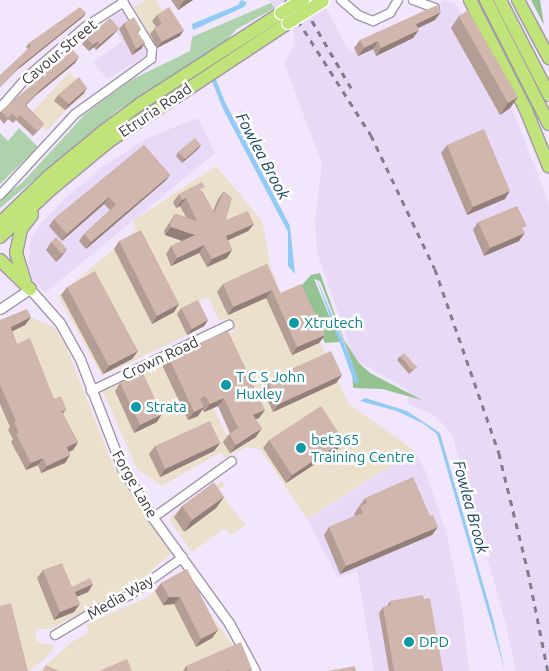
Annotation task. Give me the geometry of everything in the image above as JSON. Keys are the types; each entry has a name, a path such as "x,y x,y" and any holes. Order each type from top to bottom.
{"highway":[{"name":"Etruria Road","path":"284,18 303,0"},
{"name":"Etruria Road","path":"0,223 27,195 105,130 191,78 284,18 323,0"},
{"path":"486,0 549,124"},
{"path":"500,0 549,95"},
{"path":"518,0 549,58"},
{"path":"467,1 487,29 549,167"},
{"name":"Etruria Road","path":"0,237 49,191 191,78"},
{"path":"28,286 16,253 18,240 21,229 49,191"},
{"path":"0,212 27,195"},
{"path":"0,260 28,286"}],"street":[{"path":"341,0 365,20 373,21 390,14 398,0"},
{"path":"352,0 353,9"},
{"path":"413,0 435,8"},
{"path":"0,195 75,114 153,56 152,49 123,1"},
{"name":"Cavour Street","path":"0,108 42,63 85,27 123,1"},
{"path":"0,309 28,286"},
{"name":"Forge Lane","path":"28,286 70,339 122,468 153,518 229,623 255,671"},
{"name":"Crown Road","path":"91,391 229,325"},
{"path":"153,518 232,461"},
{"name":"Media Way","path":"56,635 93,612 130,595 183,557"}],"shaded area":[{"path":"145,0 156,0 179,36 157,48 134,7"},
{"path":"269,0 322,0 349,52 430,11 444,0 455,3 478,41 514,113 549,203 549,671 516,671 505,620 452,434 435,416 408,404 409,394 405,388 354,359 317,252 315,220 322,164 284,63 295,44 293,29"},
{"path":"119,12 124,13 147,50 146,55 108,79 93,63 122,41 109,20"},
{"path":"70,72 86,94 71,105 47,131 29,115"},
{"path":"198,118 215,153 45,293 31,277 28,267 31,237 41,224 65,198 107,164 147,138"},
{"path":"216,166 262,221 271,267 281,294 295,288 348,403 415,451 307,519 260,449 247,447 224,458 221,452 162,486 137,469 103,391 188,352 226,435 230,434 192,351 234,332 228,318 219,321 208,297 194,303 206,326 102,376 58,296 136,230 133,221"},
{"path":"28,316 54,327 66,346 113,465 171,553 142,579 117,594 50,629 35,629 37,642 55,646 46,658 29,671 0,671 0,323"},
{"path":"415,451 425,470 446,532 462,607 469,671 374,671 357,570 338,578 307,519"},
{"path":"222,481 224,486 218,491 246,525 230,535 225,528 192,552 171,522 171,516"},
{"path":"181,572 233,646 246,671 39,671 72,642 89,632 87,626 89,623 148,597"}],"green space":[{"path":"531,0 540,0 544,25"},
{"path":"271,3 275,8 237,29 225,42 117,111 0,208 0,198 22,183 84,115 105,99 133,79 190,51 192,37"},
{"path":"19,128 38,147 0,184 0,133 8,141"},
{"path":"320,273 344,340 359,363 370,373 422,400 382,389 353,388 352,362 320,281 314,279 340,342 325,343 299,288 311,275"}],"water":[{"path":"241,0 247,2 244,7 193,30 192,24 238,5"},
{"path":"205,52 225,102 290,226 295,274 288,266 288,232 223,109 201,53"},
{"path":"315,275 352,362 359,382 355,384"},
{"path":"365,398 407,411 440,433 493,619 505,671 437,434 424,424 397,411 360,401"}],"building":[{"path":"437,5 441,12 416,24 419,30 381,48 378,41 364,48 360,40"},
{"path":"80,7 86,13 20,66 0,86 0,75 31,46 29,43"},
{"path":"169,7 184,30 162,42 154,28 162,24 157,15"},
{"path":"468,10 518,97 508,103 459,16"},
{"path":"134,17 141,29 137,32 145,43 136,49 124,23"},
{"path":"110,18 119,28 100,44 98,41 93,45 87,38"},
{"path":"73,50 79,57 25,105 44,124 37,131 20,115 17,118 12,114 8,118 1,111"},
{"path":"79,77 87,88 69,104 58,95"},
{"path":"484,129 510,191 473,207 447,145"},
{"path":"195,138 201,145 185,159 178,152"},
{"path":"144,145 170,175 91,242 84,234 116,205 109,197 67,234 54,219"},
{"path":"202,182 205,187 200,189 214,213 224,191 232,198 226,220 248,211 254,224 226,236 232,250 212,259 204,245 177,258 171,246 195,235 171,227 170,223 175,214 197,221 186,198 182,200 179,194"},
{"path":"517,206 527,226 522,228 525,233 490,248 478,222"},
{"path":"141,230 179,304 157,316 119,241"},
{"path":"56,237 67,249 62,254 51,242"},
{"path":"267,264 280,293 301,284 325,335 297,347 272,290 233,307 223,284"},
{"path":"95,271 138,351 109,366 67,287"},
{"path":"198,300 208,320 192,329 181,308"},
{"path":"27,309 31,317 11,327 12,332 17,344 30,338 54,399 61,396 66,409 61,411 78,442 67,447 70,455 47,466 43,458 31,463 16,434 19,433 14,422 16,421 0,385 0,320"},
{"path":"228,331 265,410 253,415 262,428 236,445 229,434 238,428 224,398 210,404 205,396 200,399 204,407 194,412 168,356"},
{"name":"T C S John Huxley","path":"331,351 342,375 279,404 267,380"},
{"path":"404,353 417,367 412,370 400,356"},
{"path":"143,373 162,414 140,425 120,383"},
{"name":"bet365 Training Centre","path":"321,406 344,441 292,475 269,440"},
{"path":"210,421 220,443 165,469 155,446"},
{"path":"413,477 430,516 433,515 438,527 346,566 329,527 363,513 360,506 367,503 365,498"},
{"path":"214,482 224,497 192,520 182,506"},
{"path":"62,563 72,587 90,578 93,584 75,592 80,604 60,612 43,570"},
{"path":"187,569 218,630 201,639 180,597 169,597 161,583"},
{"name":"DPD","path":"423,595 424,599 430,598 443,671 394,671 383,607 391,605 390,601"},
{"path":"11,603 28,671 0,671 0,606"},
{"path":"241,642 252,669 247,671 188,671 186,666"},
{"path":"127,659 132,671 99,671"},
{"path":"46,665 59,671 43,671"},
{"path":"355,666 356,671 328,671"}],"railway":[{"path":"285,0 371,135 435,269 499,453 528,571 548,671"},
{"path":"300,0 353,91"}],"place":[{"name":"Xtrutech","path":"294,323"},
{"name":"T C S John Huxley","path":"226,385"},
{"name":"Strata","path":"136,407"},
{"name":"bet365 Training Centre","path":"301,448"},
{"name":"DPD","path":"409,642"}],"water label":[{"name":"Fowlea Brook","path":"263,156"},
{"name":"Fowlea Brook","path":"471,507"}]}
